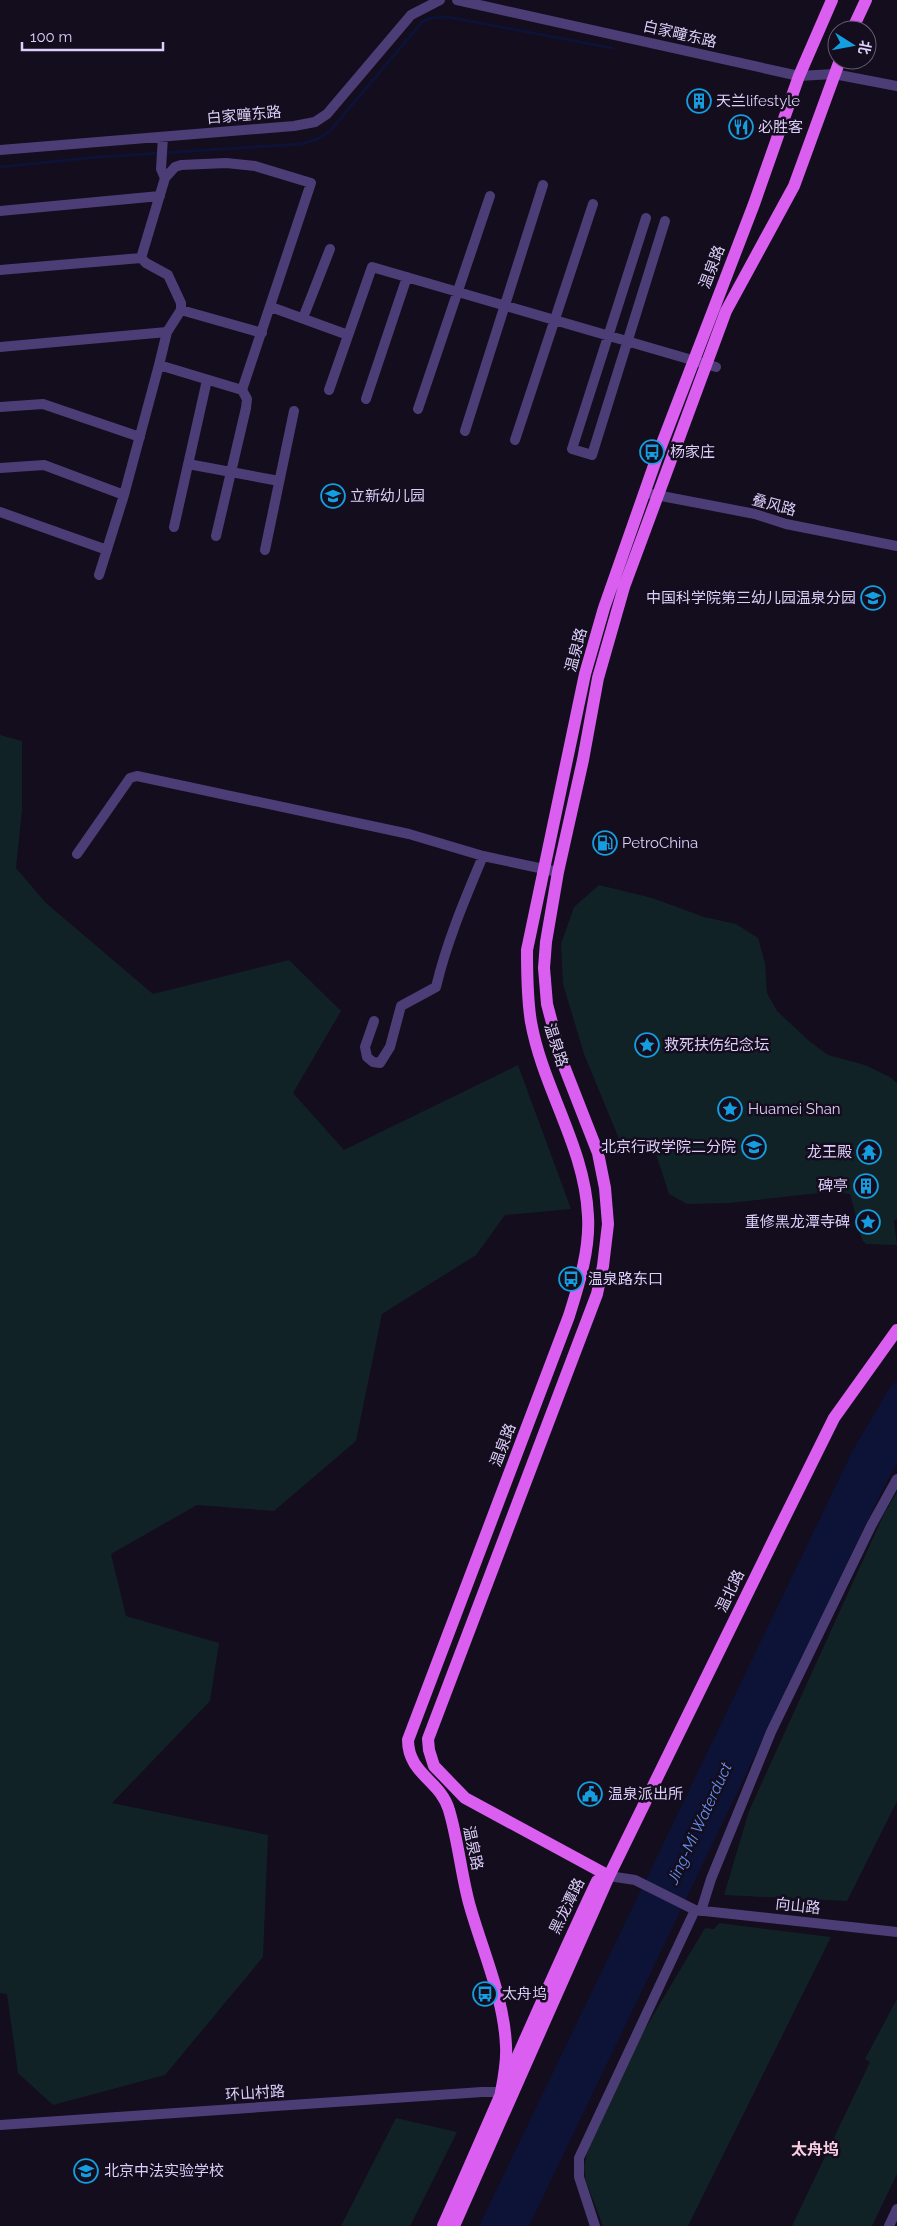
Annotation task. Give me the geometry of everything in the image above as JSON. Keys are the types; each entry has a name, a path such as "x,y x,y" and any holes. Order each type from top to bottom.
{"main road":[{"name":"温泉路","path":"705,364 754,204 799,76 832,0"},
{"path":"857,20 866,0"},
{"name":"温泉路","path":"506,2094 506,2048 496,1992 469,1902 449,1809 441,1794 412,1762 408,1752 408,1740 569,1316 585,1260 589,1217 583,1176 531,1023 527,983 528,950 585,674 604,608 726,311 794,186 836,70"},
{"name":"温泉路","path":"609,1876 465,1798 434,1766 428,1739 597,1294 607,1243 608,1206 598,1153 562,1061 547,1004 544,968 546,942 558,872 603,659 651,494"},
{"name":"温北路","path":"609,1876 834,1418 897,1330"},
{"path":"415,1721 414,1730 418,1734 424,1734 432,1726"},
{"name":"黑龙潭路","path":"454,2226 506,2094 597,1881 609,1876"},
{"name":"黑龙潭路","path":"443,2226 506,2094"}],"street":[{"name":"白家疃东路","path":"0,150 294,126 315,122 327,114 411,16 440,0"},
{"name":"白家疃东路","path":"457,0 799,76 834,74 897,86"},
{"path":"163,136 161,169 165,178"},
{"path":"141,258 165,178 175,167 226,163 255,166 311,183 242,390"},
{"path":"465,431 543,185"},
{"path":"0,211 160,196"},
{"path":"418,409 490,196"},
{"path":"515,440 593,204"},
{"path":"646,218 572,449 592,455 665,221"},
{"path":"303,318 330,249"},
{"path":"0,270 141,258 146,263 168,275 181,303 181,310 167,332 124,495 99,575"},
{"path":"329,390 372,267 705,364"},
{"path":"366,399 407,277"},
{"path":"271,307 348,335"},
{"path":"181,310 262,333"},
{"path":"0,347 167,332"},
{"path":"159,365 242,390 247,399 216,536"},
{"path":"174,527 208,380"},
{"path":"0,407 43,404 140,437"},
{"path":"265,550 294,411"},
{"path":"188,464 279,481"},
{"path":"0,468 44,465 124,495"},
{"name":"叠风路","path":"651,494 755,514 786,524 897,546"},
{"path":"0,512 107,550"},
{"path":"77,854 130,778 137,776 409,834 483,856 558,872"},
{"path":"374,1021 365,1047 368,1057 373,1062 380,1063 390,1047 401,1006 436,987 443,960 483,856"},
{"path":"595,2226 579,2177 579,2158 698,1910 771,1732 871,1526 897,1479"},
{"path":"609,1876 635,1880 698,1910"},
{"name":"向山路","path":"698,1910 897,1932"},
{"name":"环山村路","path":"0,2125 506,2094"},
{"path":"889,2226 897,2209"}],"shaded area":[{"path":"0,735 22,741 22,810 16,868 46,903 153,994 289,960 341,1011 293,1093 344,1150 518,1065 571,1209 505,1215 476,1255 382,1314 356,1441 274,1511 197,1505 111,1554 126,1616 219,1643 210,1701 112,1803 268,1835 263,1957 165,2075 53,2105 18,2073 7,1994 0,1993"},
{"path":"599,885 652,898 704,917 736,924 758,938 765,963 767,993 777,1011 809,1041 828,1055 865,1065 890,1077 897,1083 897,1219 894,1221 897,1245 866,1244 862,1240 850,1194 829,1192 729,1203 687,1204 669,1194 649,1138 624,1151 584,1054 563,984 561,944 574,907"},
{"path":"897,1492 897,1801 847,1901 724,1895 749,1811 884,1514"},
{"path":"719,1923 831,1937 688,2226 603,2226 586,2182 584,2167 592,2130 611,2086 705,1928 714,1929"},
{"path":"897,1999 897,2174 872,2226 792,2226 870,2062 865,2059"},
{"path":"396,2118 457,2132 410,2226 341,2226"}],"water":[{"name":"Jing-Mi Waterduct","path":"897,1380 897,1464 883,1489 529,2226 479,2226 853,1450 889,1389"}],"waterway":[{"path":"0,167 98,157 301,144 317,139 329,132 423,21 431,18 448,17 612,48"}],"place":[{"name":"天兰lifestyle","path":"699,101"},
{"name":"必胜客","path":"741,127"},
{"name":"杨家庄","path":"652,452"},
{"name":"立新幼儿园","path":"333,496"},
{"name":"中国科学院第三幼儿园温泉分园","path":"873,598"},
{"name":"PetroChina","path":"605,843"},
{"name":"救死扶伤纪念坛","path":"647,1045"},
{"name":"Huamei Shan","path":"730,1109"},
{"name":"北京行政学院二分院","path":"754,1147"},
{"name":"龙王殿","path":"869,1152"},
{"name":"碑亭","path":"866,1186"},
{"name":"重修黑龙潭寺碑","path":"868,1222"},
{"name":"温泉路东口","path":"571,1279"},
{"name":"温泉派出所","path":"590,1794"},
{"name":"太舟坞","path":"485,1994"},
{"name":"北京中法实验学校","path":"86,2171"}],"district":[{"name":"太舟坞","path":"815,2149"}]}
